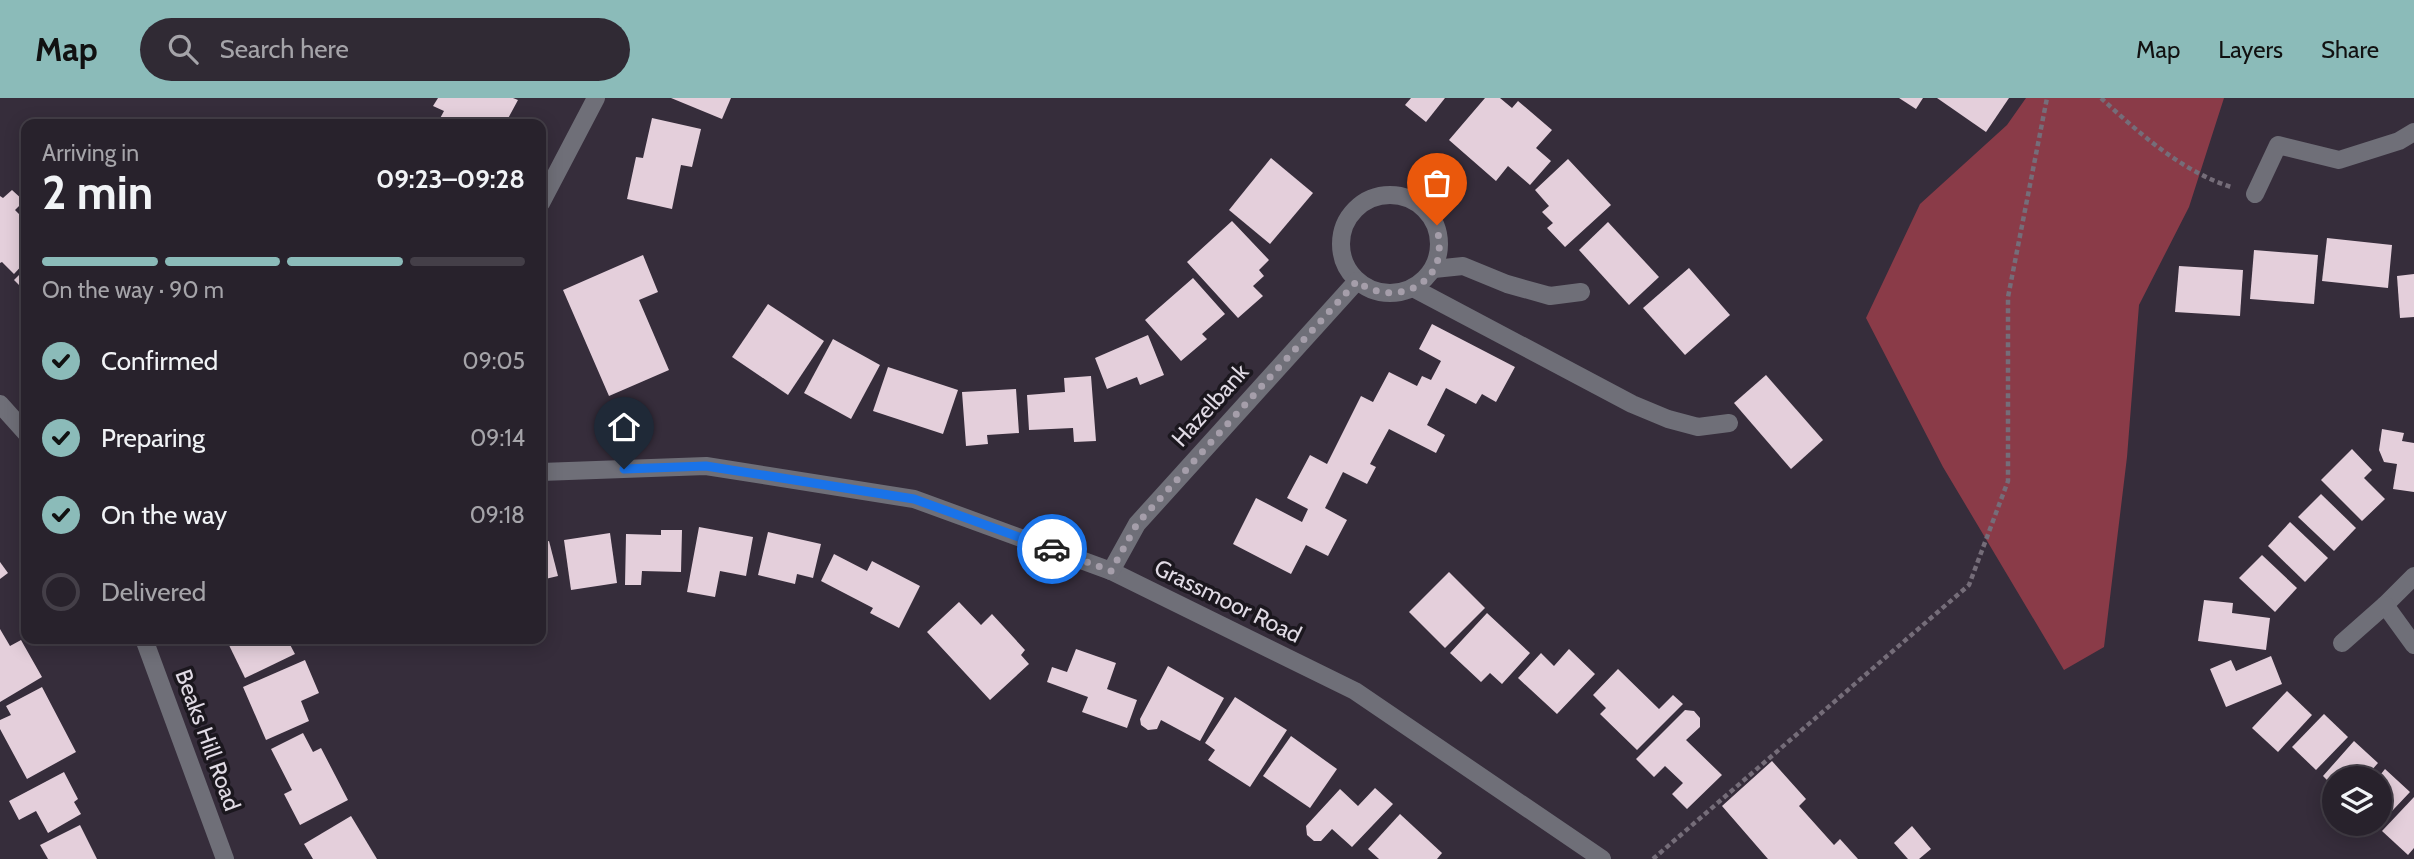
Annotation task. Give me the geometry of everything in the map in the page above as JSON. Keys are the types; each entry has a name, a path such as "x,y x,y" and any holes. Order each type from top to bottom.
{"street":[{"path":"546,193 596,98"},
{"path":"2255,194 2278,145 2340,160 2399,141 2414,132"},
{"path":"1388,194 1409,198 1426,209 1437,225 1440,251 1434,269 1422,283 1406,291 1384,293 1365,287 1351,275 1343,258 1341,242 1346,222 1358,206 1371,198 1388,194"},
{"path":"1434,269 1463,266 1507,284 1550,296 1581,292"},
{"name":"Hazelbank","path":"1111,571 1137,524 1357,281"},
{"path":"1413,288 1632,404 1668,419 1698,427 1729,423"},
{"path":"0,404 21,427"},
{"name":"Grassmoor Road","path":"546,472 706,466 914,499 1111,571 1355,691 1602,859"},
{"path":"2342,643 2414,576"},
{"path":"2385,605 2414,646"},
{"name":"Beaks Hill Road","path":"146,644 225,859"}],"path":[{"path":"1653,859 1969,585 2008,481 2008,297 2047,98"},
{"path":"2101,98 2142,135 2206,179 2255,194"}],"shaded area":[{"path":"2026,98 2224,98 2189,207 2139,305 2127,457 2104,647 2064,670 1943,467 1866,318 1920,204 2007,125"}],"building":[{"path":"438,98 518,100 508,119 440,119 444,111 433,106"},
{"path":"671,98 731,98 722,119"},
{"path":"1411,98 1445,98 1426,122 1405,105"},
{"path":"1485,98 1500,98 1512,108 1518,101 1552,130 1536,148 1551,161 1530,185 1508,166 1496,181 1449,140"},
{"path":"1899,98 1923,98 1916,109"},
{"path":"1937,98 2009,98 1986,132"},
{"path":"652,118 701,129 692,167 681,165 672,209 627,199 636,157 643,158"},
{"path":"1271,158 1313,193 1270,244 1229,210"},
{"path":"1568,159 1611,205 1565,247 1547,228 1553,223 1542,212 1549,206 1535,190"},
{"path":"12,190 21,198 21,204 15,210 21,214 21,266 14,274 0,263 0,196 3,198"},
{"path":"1232,221 1269,260 1259,270 1264,276 1253,286 1263,296 1238,318 1187,262"},
{"path":"1608,222 1659,277 1629,305 1579,250"},
{"path":"2327,238 2392,245 2388,288 2322,281"},
{"path":"2254,250 2318,255 2314,304 2250,299"},
{"path":"643,255 658,292 639,300 669,370 609,396 563,290"},
{"path":"2179,266 2243,270 2240,316 2175,312"},
{"path":"1689,268 1730,315 1685,355 1643,308"},
{"path":"21,273 21,287 14,280"},
{"path":"2414,274 2414,317 2400,318 2397,276"},
{"path":"1193,278 1225,314 1202,334 1207,339 1181,361 1145,320"},
{"path":"768,304 824,341 788,395 732,357"},
{"path":"1432,324 1515,367 1496,402 1482,394 1476,404 1446,388 1427,425 1445,435 1436,453 1389,429 1370,464 1376,467 1367,484 1343,472 1325,508 1347,520 1328,556 1306,545 1291,574 1233,544 1256,498 1302,522 1308,509 1287,498 1310,455 1327,464 1361,396 1373,402 1389,372 1417,386 1422,376 1431,380 1441,361 1419,349"},
{"path":"1148,335 1164,375 1140,385 1137,377 1107,389 1095,358"},
{"path":"833,339 880,365 851,419 804,393"},
{"path":"888,367 958,390 943,434 873,411"},
{"path":"1766,375 1823,440 1791,469 1734,403"},
{"path":"1091,376 1096,441 1074,442 1073,428 1029,430 1027,395 1065,392 1064,378"},
{"path":"1016,389 1019,433 987,435 988,444 966,446 962,392"},
{"path":"2382,429 2404,433 2402,441 2414,443 2414,492 2393,489 2397,464 2384,462 2379,450"},
{"path":"2352,449 2372,470 2364,478 2385,499 2362,521 2321,480"},
{"path":"2321,494 2356,528 2334,551 2298,517"},
{"path":"2290,522 2328,558 2305,582 2268,546"},
{"path":"699,527 753,537 746,576 720,571 715,597 687,592"},
{"path":"661,530 682,530 681,572 642,571 641,585 625,585 626,534 661,535"},
{"path":"768,532 821,544 813,578 797,574 795,584 758,575"},
{"path":"610,533 617,583 571,590 564,540"},
{"path":"549,541 558,576 546,579 546,542"},
{"path":"834,554 867,571 872,561 920,586 899,628 870,613 873,608 821,581"},
{"path":"2262,555 2297,588 2275,612 2239,578"},
{"path":"0,562 8,573 0,579"},
{"path":"1449,572 1485,608 1445,648 1409,612"},
{"path":"2204,600 2233,603 2232,613 2270,618 2266,650 2198,641"},
{"path":"959,602 981,625 992,614 1025,650 1021,655 1029,664 990,700 927,632"},
{"path":"1487,613 1530,653 1502,684 1490,673 1481,682 1450,653"},
{"path":"0,629 10,646 21,640 42,677 0,702"},
{"path":"228,644 290,644 295,654 245,678"},
{"path":"1076,649 1116,663 1107,689 1137,700 1127,728 1082,712 1088,697 1047,682 1052,667 1067,672"},
{"path":"1569,649 1595,674 1557,714 1518,678 1541,653 1554,666"},
{"path":"2271,656 2282,684 2226,707 2210,669 2231,660 2236,671"},
{"path":"305,660 319,693 301,701 309,721 266,740 243,687"},
{"path":"1168,666 1224,698 1200,741 1161,720 1157,729 1148,730 1141,725 1140,719"},
{"path":"1618,669 1659,709 1673,695 1683,704 1637,750 1600,714 1606,708 1593,695"},
{"path":"42,687 76,752 27,779 0,729 0,720 11,715 6,706"},
{"path":"2287,691 2312,715 2278,752 2252,728"},
{"path":"1235,697 1287,730 1250,787 1208,760 1215,750 1205,743"},
{"path":"1685,710 1694,711 1700,718 1700,727 1686,740 1722,775 1687,809 1672,794 1683,783 1665,766 1654,777 1636,759"},
{"path":"2324,714 2348,737 2316,770 2292,747"},
{"path":"303,733 313,752 321,748 348,800 300,825 284,794 292,790 271,749"},
{"path":"1291,736 1337,769 1310,808 1263,776"},
{"path":"2354,741 2378,763 2375,766 2332,766"},
{"path":"1772,761 1806,799 1799,806 1834,845 1840,839 1858,859 1768,859 1722,806"},
{"path":"64,772 78,799 74,802 81,814 48,833 36,811 19,820 9,801"},
{"path":"2392,775 2410,792 2392,811"},
{"path":"1375,788 1393,804 1352,847 1332,829 1321,841 1314,841 1307,835 1306,826 1340,789 1358,806"},
{"path":"2414,797 2414,848 2408,855 2387,836 2392,836 2392,820"},
{"path":"1400,814 1442,853 1437,859 1379,859 1368,849"},
{"path":"351,816 377,859 313,859 304,844"},
{"path":"80,825 97,859 48,859 40,845"},
{"path":"1912,826 1931,849 1919,859 1908,859 1894,843"}],"way so far":[{"path":"1052,549 1111,571 1137,524 1357,281 1365,287 1384,293 1406,291 1422,283 1434,269 1440,251 1437,225"}],"route":[{"path":"624,469 706,466 914,499 1052,549"}]}
